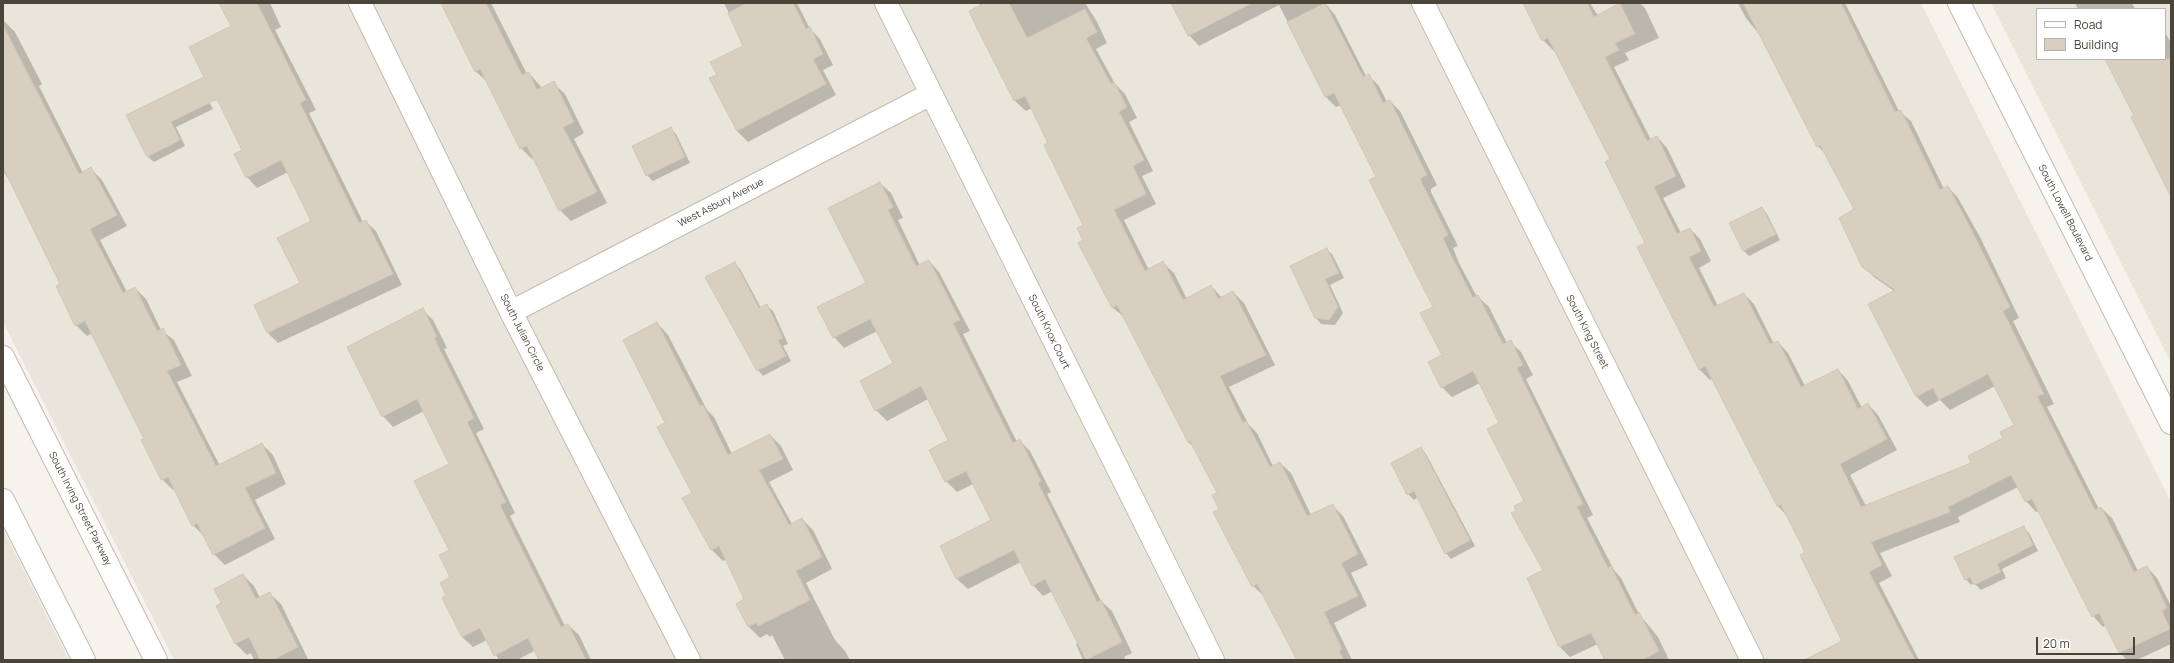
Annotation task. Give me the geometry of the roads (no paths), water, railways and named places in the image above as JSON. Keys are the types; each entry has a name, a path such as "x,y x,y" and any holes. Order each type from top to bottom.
{"street":[{"name":"South Julian Circle","path":"360,3 512,312 689,660"},
{"name":"South Knox Court","path":"886,3 1213,660"},
{"name":"South King Street","path":"1423,3 1752,660"},
{"name":"South Lowell Boulevard","path":"1959,3 2171,423"},
{"name":"West Asbury Avenue","path":"512,312 931,94"},
{"name":"South Irving Street Parkway","path":"3,357 156,660"},
{"path":"3,500 84,660"}]}
